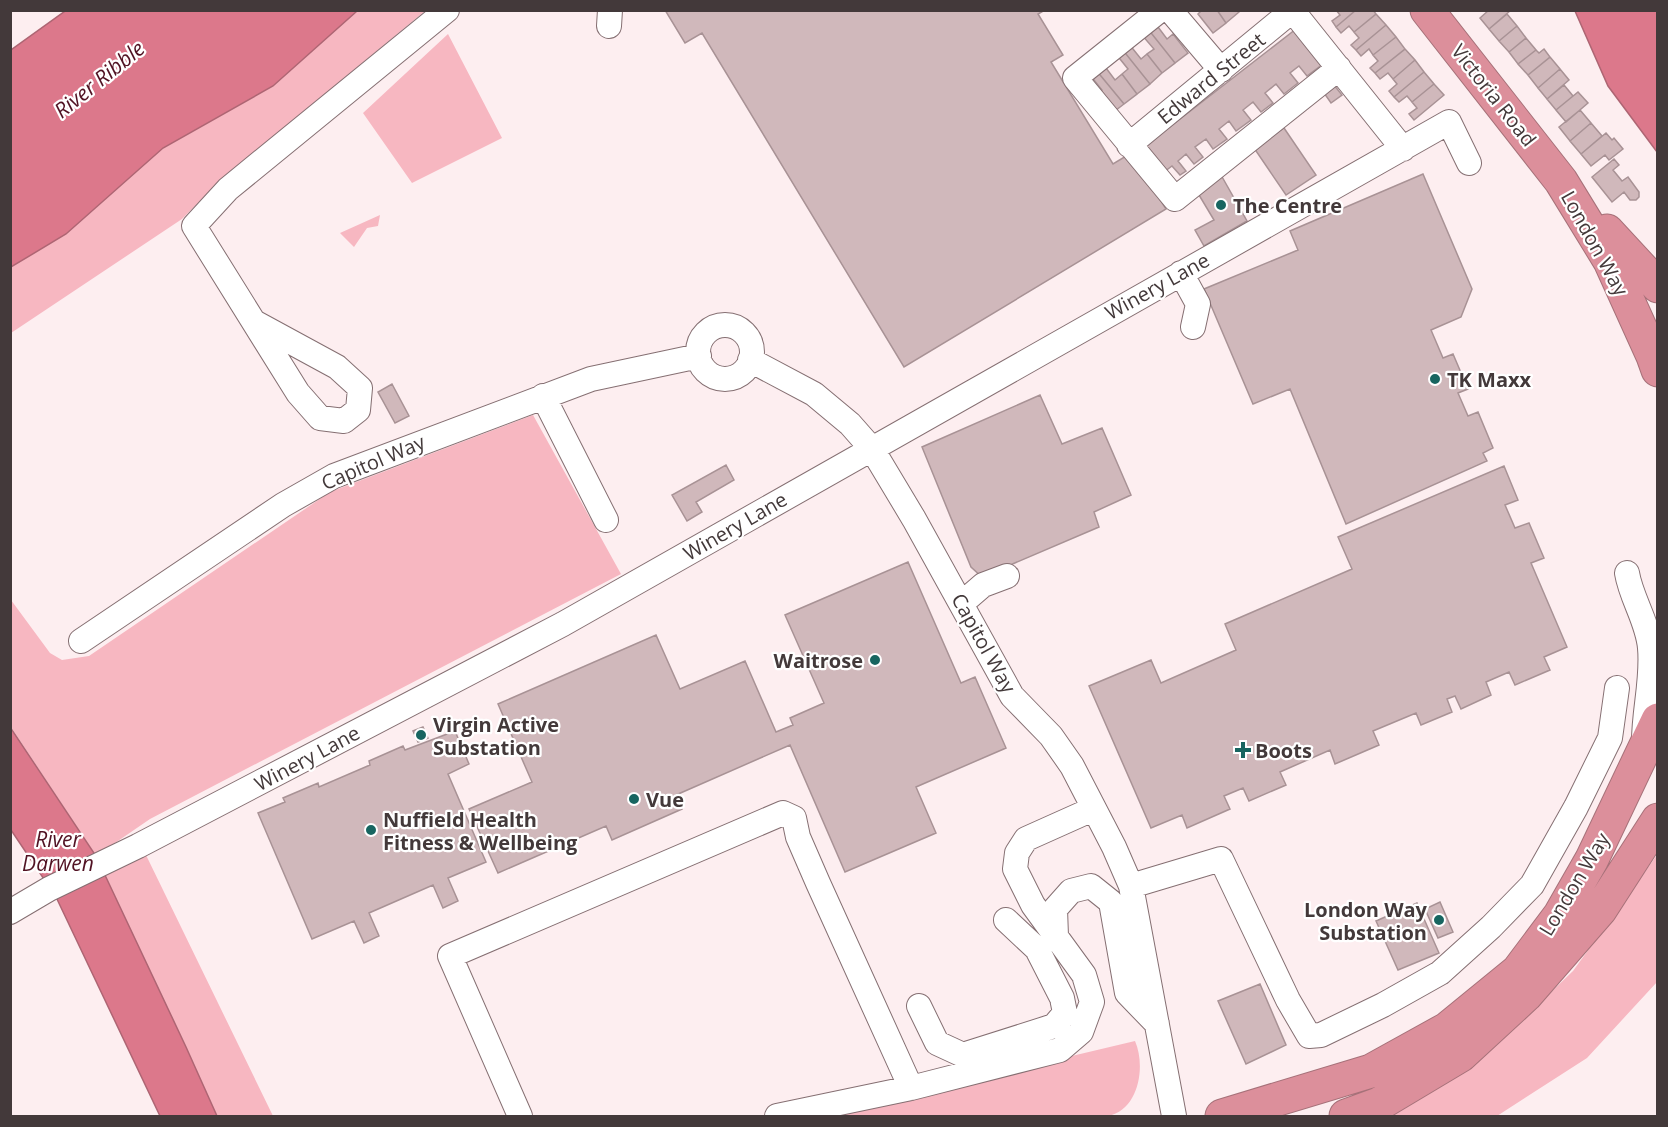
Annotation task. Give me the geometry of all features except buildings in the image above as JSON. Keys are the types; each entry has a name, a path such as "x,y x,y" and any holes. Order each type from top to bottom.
{"highway":[{"name":"Victoria Road","path":"1427,10 1561,181"},
{"name":"London Way","path":"1561,181 1658,286"},
{"name":"London Way","path":"1561,181 1610,261 1658,370"},
{"name":"London Way","path":"1222,1116 1371,1071 1447,1029 1518,971 1560,915 1592,859 1658,720"},
{"name":"London Way","path":"1346,1116 1379,1104 1461,1056 1526,995 1600,910 1658,820"}],"street":[{"path":"256,323 337,367 360,388 358,410 344,421 320,418 298,393 194,226 228,189 447,10"},
{"path":"1160,10 1075,78 1175,199 1339,68"},
{"path":"1170,10 1221,70"},
{"path":"1292,11 1403,149"},
{"name":"Edward Street","path":"1129,145 1292,11"},
{"name":"Winery Lane","path":"10,912 54,887 138,846 563,624 1449,122 1469,163"},
{"path":"1181,273 1198,304 1193,327"},
{"path":"729,325 739,329 749,340 750,360 744,370 736,376 721,378 707,371 700,363 699,342 713,327 729,325"},
{"name":"Capitol Way","path":"81,641 283,505 334,476 591,379 699,356"},
{"name":"Capitol Way","path":"750,360 814,394 850,424 872,449 914,519 1012,696 1051,736 1072,766 1114,847 1131,886 1174,1116"},
{"path":"543,396 606,520"},
{"path":"1627,573 1650,647 1649,690 1644,717 1643,752"},
{"path":"961,604 983,585 1007,576"},
{"path":"1131,886 1221,859 1288,1000 1308,1036 1322,1035 1440,974 1532,885 1576,807 1610,738 1617,688"},
{"path":"777,1116 911,1088 1060,1050 1080,1032 1092,1002 1084,975 1033,905 1015,869 1017,853 1026,839 1093,809"},
{"path":"520,1116 450,956 783,813 794,818 798,837 911,1088"},
{"path":"1056,936 1055,909 1071,891 1091,886 1111,902 1127,993 1157,1024"},
{"path":"919,1006 937,1043 963,1056 1054,1026 1065,1013 1062,998 1037,949 1006,920"}],"shaded area":[{"path":"357,11 425,11 220,181 182,219 11,333 11,267 66,234 163,148 273,86"},
{"path":"448,34 502,138 412,183 363,113"},
{"path":"380,215 378,226 367,228 354,247 340,233"},
{"path":"533,415 621,574 150,819 96,856 11,727 11,600 50,653 62,660 89,656 330,492"},
{"path":"145,853 273,1116 217,1116 103,873"},
{"path":"1657,855 1657,982 1587,1058 1497,1116 1375,1116 1413,1099 1494,1047 1573,971"},
{"path":"1135,1041 1140,1062 1137,1086 1127,1105 1119,1112 1108,1116 820,1116"}],"water":[{"name":"River Ribble","path":"65,11 357,11 273,86 163,148 66,234 11,267 11,50"},
{"path":"1575,11 1657,11 1657,152 1608,86"},
{"name":"River Darwen","path":"10,727 96,856 217,1116 160,1116 56,897 11,830"}],"place":[{"name":"The Centre","path":"1221,205"},
{"name":"TK Maxx","path":"1435,379"},
{"name":"Waitrose","path":"875,660"},
{"name":"Virgin Active Substation","path":"421,735"},
{"name":"Boots","path":"1243,750"},
{"name":"Vue","path":"634,799"},
{"name":"Nuffield Health Fitness & Wellbeing","path":"371,830"},
{"name":"London Way Substation","path":"1439,920"}]}
